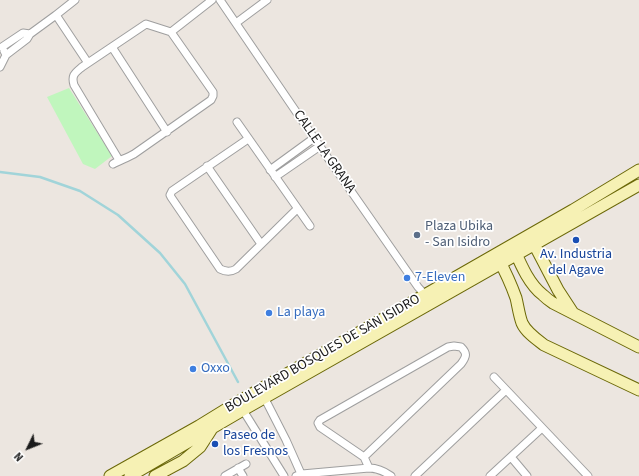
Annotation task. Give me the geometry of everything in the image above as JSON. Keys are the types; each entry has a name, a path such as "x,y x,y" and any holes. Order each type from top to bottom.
{"main road":[{"name":"BOULEVARD BOSQUES DE SAN ISIDRO","path":"133,472 199,426 263,394 499,259 639,170"},
{"name":"BOULEVARD BOSQUES DE SAN ISIDRO","path":"514,250 534,244 639,185"},
{"path":"534,244 558,290 574,314"},
{"path":"514,250 534,285 542,295 553,303 639,347"},
{"path":"499,259 516,299 522,323 528,332 544,345 639,390"},
{"name":"BOULEVARD BOSQUES DE SAN ISIDRO","path":"110,476 133,472 212,428 241,406"},
{"name":"BOULEVARD BOSQUES DE SAN ISIDRO","path":"155,476 183,462 200,446 212,428"}],"street":[{"path":"0,67 3,49 27,39 30,34 75,0"},
{"path":"171,32 212,0"},
{"name":"CALLE LA GRANA","path":"220,0 314,138 418,287 428,299"},
{"path":"236,23 267,0"},
{"path":"56,15 88,63"},
{"path":"146,24 171,32 213,92 213,96 211,100 167,132 128,158 116,162 72,79 82,67 146,24"},
{"path":"112,47 167,132"},
{"path":"236,122 310,226"},
{"path":"270,170 314,138"},
{"path":"248,139 172,191 170,195 220,269 230,272 236,269 298,209"},
{"path":"275,177 320,146"},
{"path":"207,166 261,244"},
{"path":"364,457 461,364 466,358 465,352 461,346 448,347 320,420 318,423 320,427 364,457 369,468"},
{"path":"494,377 588,476"},
{"path":"415,476 506,390"},
{"path":"263,394 300,476 369,468 377,468 385,471 391,476"},
{"path":"241,406 284,476"},
{"path":"490,476 542,428"},
{"path":"510,457 527,476"},
{"path":"225,476 246,464"},
{"path":"238,468 243,476"}],"green space":[{"path":"69,88 112,156 95,169 83,164 47,97"}],"waterway":[{"path":"0,172 40,177 80,191 118,215 160,253 185,284 238,382"}],"place":[{"name":"Plaza Ubika - San Isidro","path":"417,235"},
{"name":"Av. Industria del Agave","path":"576,240"},
{"name":"7-Eleven","path":"407,278"},
{"name":"La playa","path":"269,313"},
{"name":"Oxxo","path":"193,369"},
{"name":"Paseo de los Fresnos","path":"215,444"}]}
